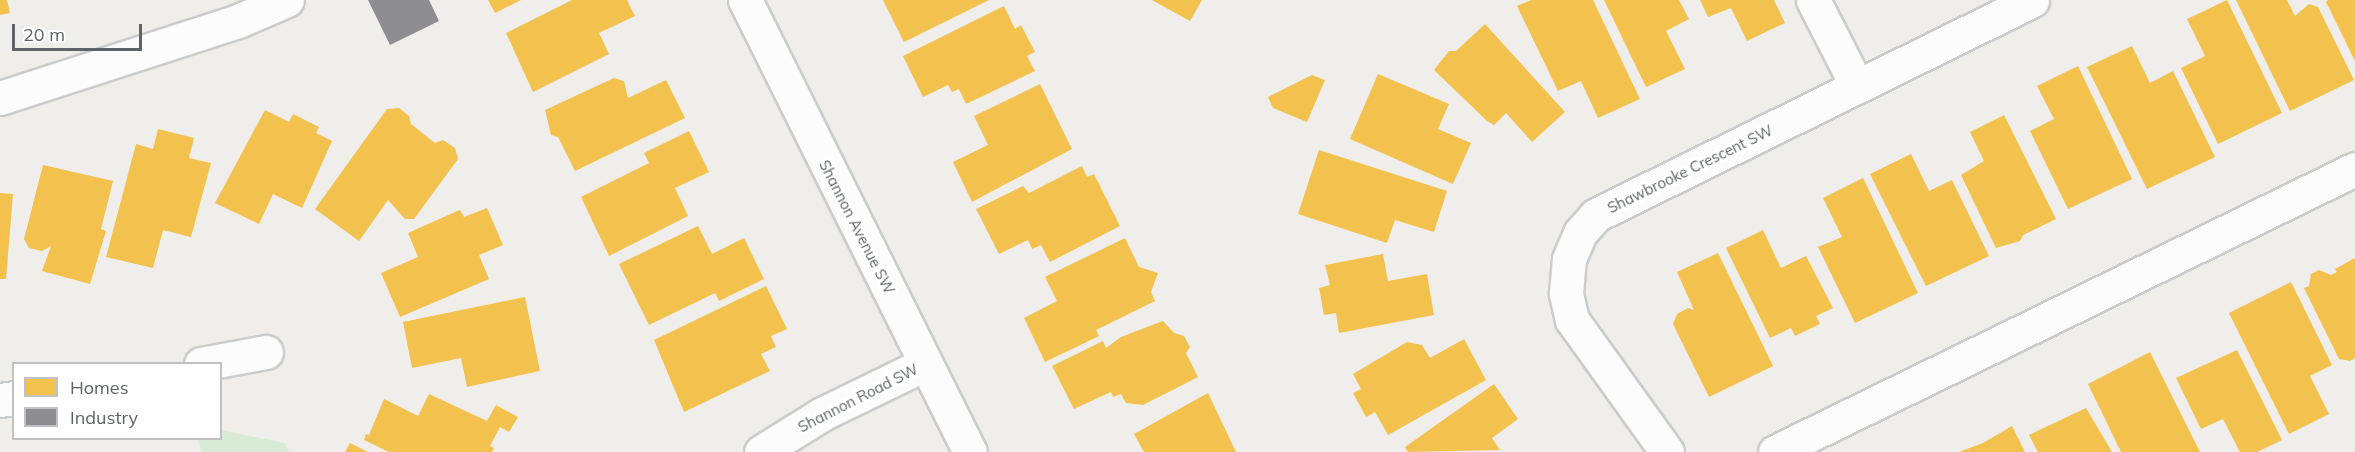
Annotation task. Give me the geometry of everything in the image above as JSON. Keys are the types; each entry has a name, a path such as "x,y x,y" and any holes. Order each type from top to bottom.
{"street":[{"path":"0,98 227,25 287,0"},
{"name":"Shannon Avenue SW","path":"745,0 970,452"},
{"path":"1813,0 1857,86"},
{"name":"Shawbrooke Crescent SW","path":"1666,452 1572,320 1566,293 1569,259 1580,232 1596,215 2032,0"},
{"path":"1775,452 2355,170"},
{"path":"207,362 266,352"},
{"name":"Shannon Road SW","path":"761,452 822,414 925,364"}],"green space":[{"path":"222,430 284,443 290,452 201,452 199,440 222,440"}],"building: Homes":[{"path":"0,0 7,0 10,13 0,15"},
{"path":"488,0 521,0 495,13"},
{"path":"572,0 627,0 635,16 599,33 609,54 533,92 506,33"},
{"path":"883,0 989,0 904,42"},
{"path":"1152,0 1202,0 1190,21"},
{"path":"1531,0 1593,0 1640,99 1598,118 1581,81 1558,91 1517,6"},
{"path":"1604,0 1679,0 1689,19 1666,31 1685,69 1646,87"},
{"path":"1700,0 1774,0 1785,23 1747,41 1731,8 1708,17"},
{"path":"2227,0 2282,113 2218,144 2181,68 2205,56 2187,19"},
{"path":"2236,0 2287,0 2295,16 2309,4 2318,7 2354,80 2290,111"},
{"path":"2328,0 2355,0 2355,61 2326,2"},
{"path":"1004,6 1015,29 1021,25 1035,52 1027,56 1035,71 966,104 959,89 952,92 948,85 923,97 903,56"},
{"path":"1485,24 1565,112 1532,142 1506,113 1494,125 1487,121 1434,70 1449,51 1456,51"},
{"path":"2132,46 2150,83 2173,71 2215,157 2147,189 2087,67"},
{"path":"2078,66 2132,179 2068,209 2030,131 2054,119 2037,86"},
{"path":"1378,74 1449,104 1438,129 1471,143 1453,184 1350,139"},
{"path":"1312,75 1325,80 1307,122 1273,108 1268,97"},
{"path":"614,78 624,81 628,98 666,80 685,118 575,171 558,137 551,135 545,110"},
{"path":"1040,84 1072,149 972,202 953,162 988,145 974,116"},
{"path":"399,108 409,116 411,124 435,143 443,140 455,148 458,159 414,219 405,219 388,200 359,241 315,209 387,109"},
{"path":"265,110 289,122 293,114 319,127 316,133 332,141 302,208 273,194 259,224 215,203"},
{"path":"2004,115 2056,219 2023,235 2020,241 1996,248 1961,175 1984,161 1970,132"},
{"path":"158,129 194,138 189,158 211,163 191,237 163,230 153,268 106,257 136,144 153,149"},
{"path":"689,131 709,172 675,188 688,216 609,256 581,197 649,163 644,153"},
{"path":"1319,150 1447,191 1434,232 1395,220 1387,243 1298,214"},
{"path":"1911,154 1929,191 1952,180 1989,256 1926,286 1870,174"},
{"path":"43,165 113,181 101,229 106,231 90,284 42,271 51,246 42,251 29,248 24,239"},
{"path":"1082,166 1087,177 1094,174 1120,226 1050,262 1041,245 1032,249 1028,240 999,254 976,209 1023,186 1029,193"},
{"path":"1863,178 1918,293 1855,323 1818,247 1842,237 1823,198"},
{"path":"0,193 13,194 6,279 0,279"},
{"path":"487,208 503,245 479,255 489,279 400,317 381,273 418,257 408,233 460,210 464,217"},
{"path":"698,226 712,254 744,238 764,279 719,301 715,293 649,325 619,264"},
{"path":"1763,230 1781,268 1806,256 1833,308 1816,316 1820,324 1795,336 1791,328 1770,338 1726,248"},
{"path":"1125,238 1139,267 1158,273 1151,292 1155,301 1096,330 1099,336 1045,362 1024,318 1057,301 1045,277"},
{"path":"1718,253 1773,366 1709,397 1673,324 1677,314 1688,308 1694,310 1677,272"},
{"path":"1383,254 1388,281 1427,274 1434,315 1339,333 1336,313 1324,315 1319,288 1330,285 1325,265"},
{"path":"2355,258 2355,358 2350,361 2339,359 2304,288 2309,286 2311,274 2319,270 2331,275 2337,272 2335,269"},
{"path":"2291,282 2332,365 2310,376 2329,414 2289,434 2229,313"},
{"path":"766,286 787,329 771,336 776,347 761,354 770,371 684,412 654,340"},
{"path":"525,297 540,371 467,387 461,358 412,368 403,322"},
{"path":"1163,321 1174,333 1184,336 1190,347 1186,353 1198,377 1143,405 1126,403 1121,394 1113,397 1111,392 1074,409 1052,366 1103,341 1106,348 1121,337"},
{"path":"1464,339 1486,380 1388,435 1375,412 1366,417 1353,393 1361,389 1353,374 1407,342 1422,345 1430,358"},
{"path":"2237,350 2282,440 2257,452 2240,452 2223,419 2201,429 2176,378"},
{"path":"2150,352 2200,452 2121,452 2088,384"},
{"path":"1494,384 1518,419 1492,438 1500,450 1408,452 1405,447"},
{"path":"1208,393 1236,452 1144,452 1134,434"},
{"path":"429,394 487,421 496,405 518,417 509,432 500,427 490,446 494,448 492,452 389,452 364,440 366,434 369,435 384,399 418,416"},
{"path":"2086,408 2112,452 2038,452 2029,435"},
{"path":"2012,426 2025,452 1959,452 1983,443"},
{"path":"350,443 368,452 345,452"}],"building: Industry":[{"path":"368,0 429,0 439,21 390,45"}]}
